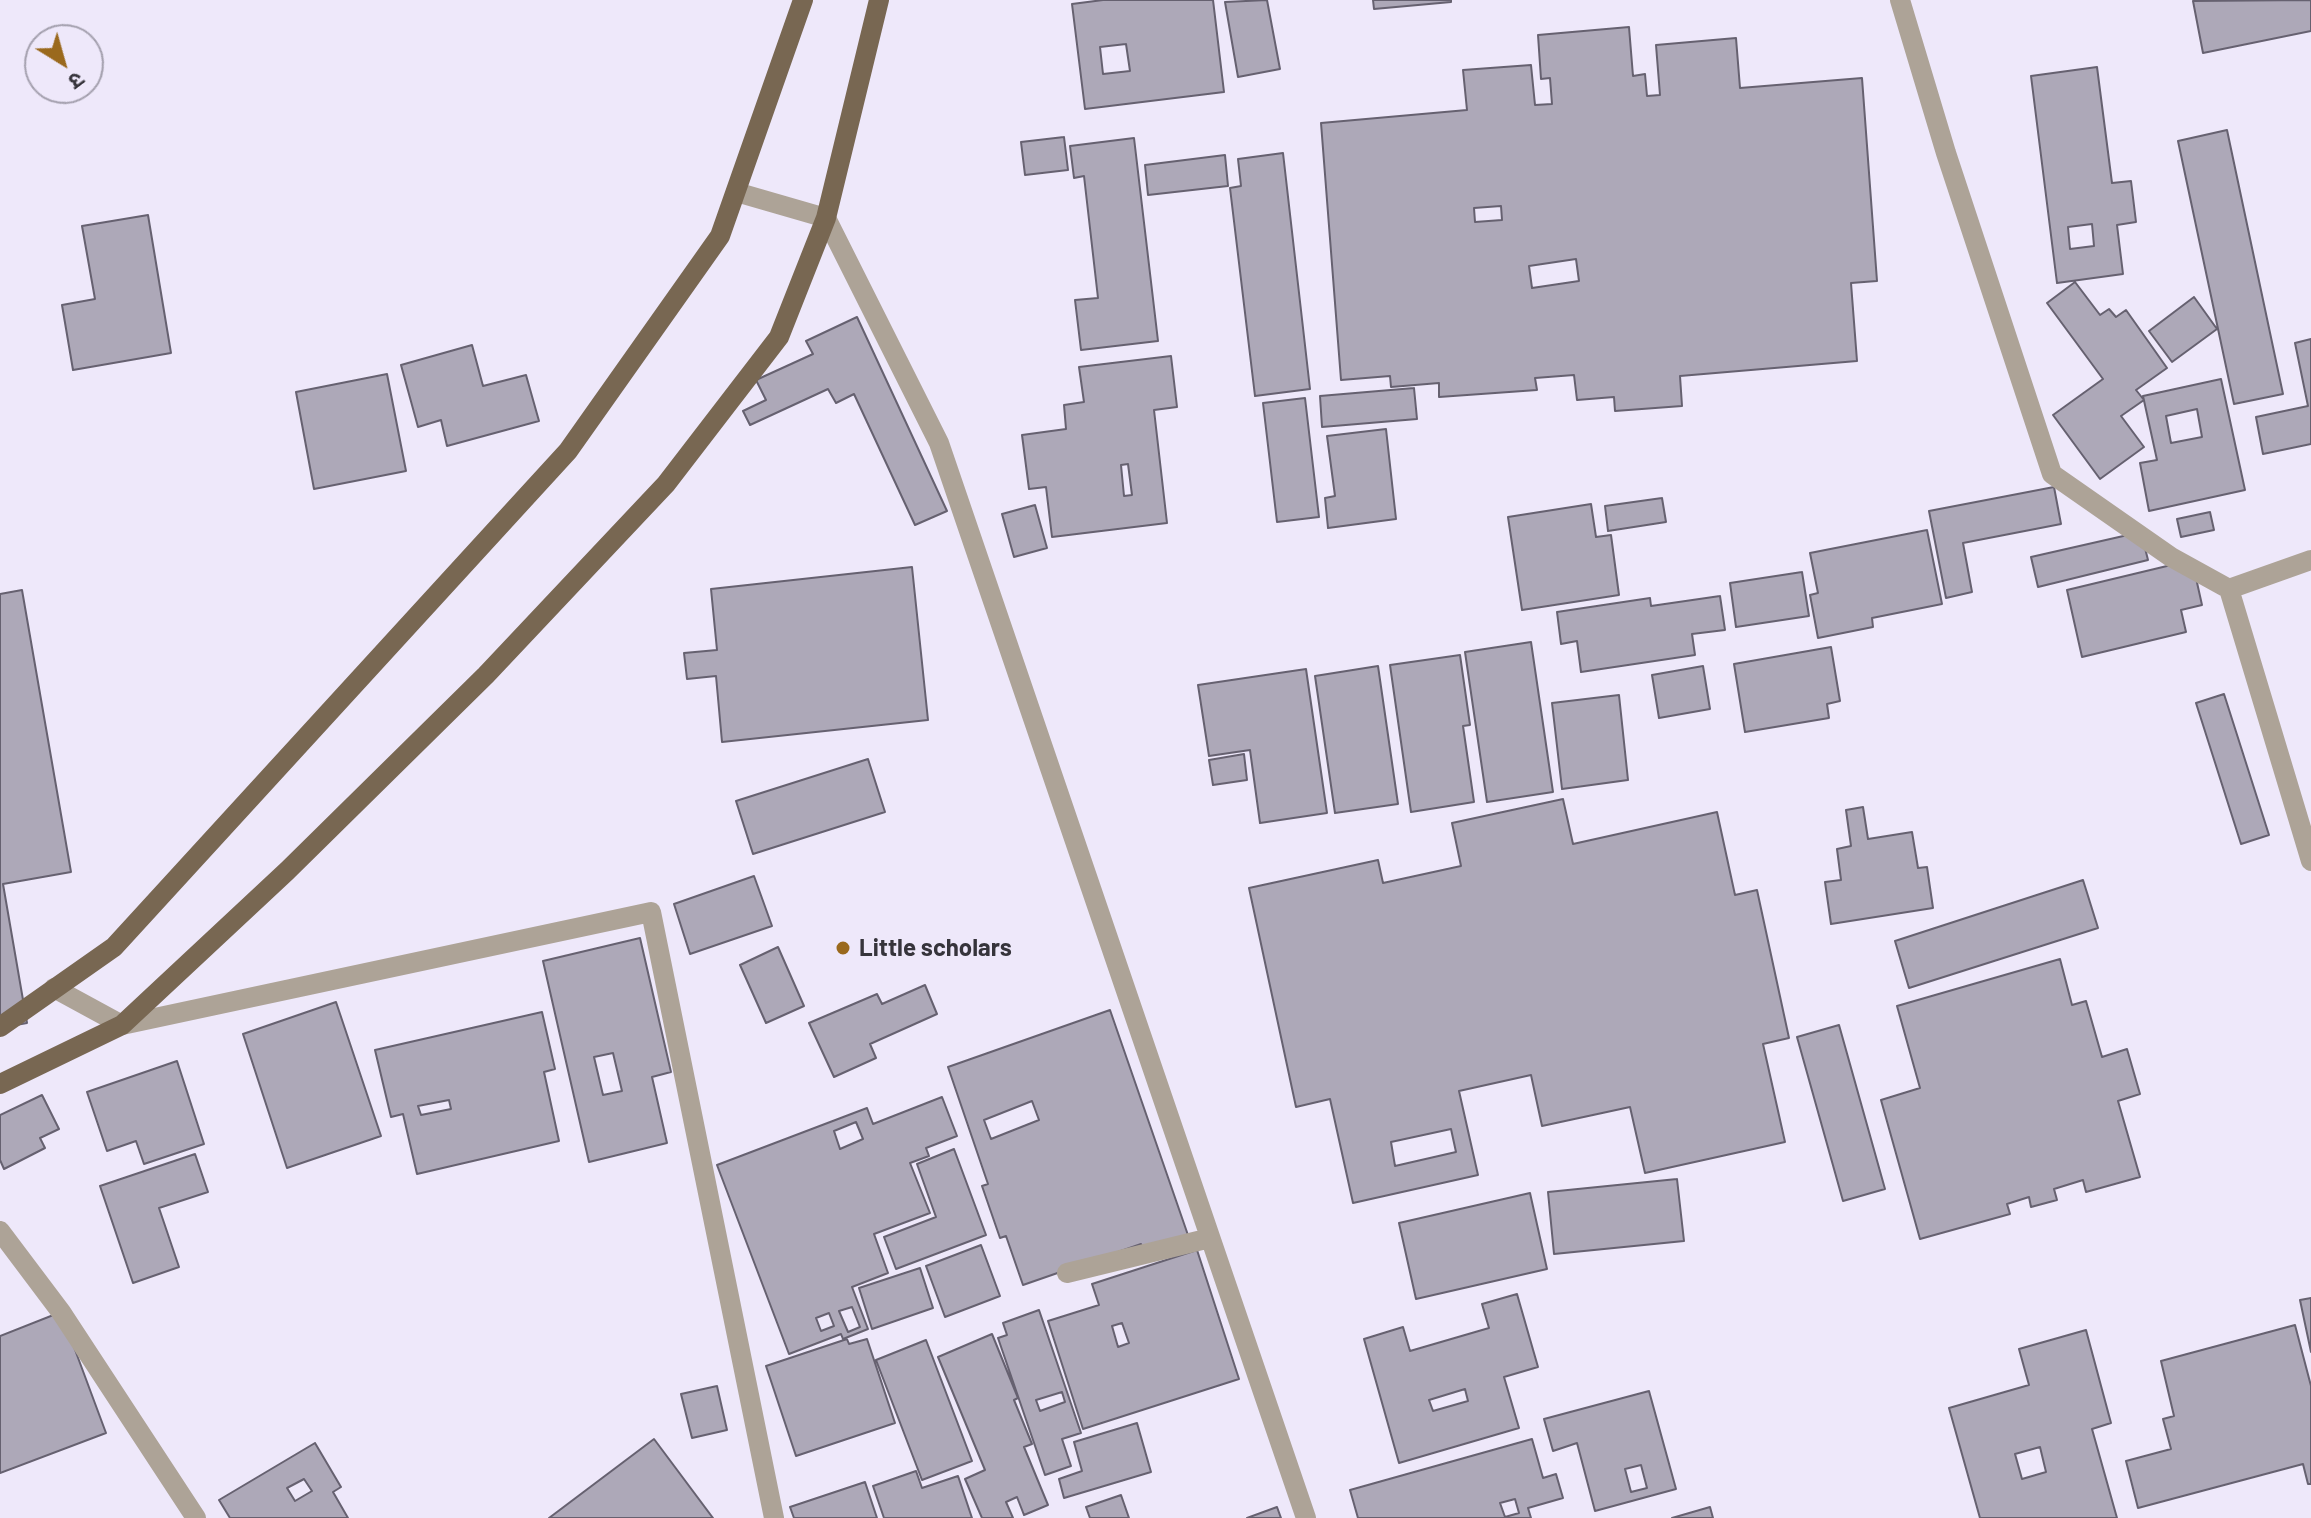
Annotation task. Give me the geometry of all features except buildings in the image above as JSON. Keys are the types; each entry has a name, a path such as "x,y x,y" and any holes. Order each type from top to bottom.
{"main road":[{"path":"0,1027 114,947 568,451 720,236 803,0"},
{"path":"0,1084 122,1025 287,871 486,675 666,484 779,337 826,218 879,0"}],"street":[{"path":"1900,0 1946,153 2052,474 2171,557 2229,589 2311,861"},
{"path":"736,192 826,218 939,443 1306,1518"},
{"path":"2229,589 2311,560"},
{"path":"54,988 122,1025 651,912 774,1518"},
{"path":"0,1231 61,1312 196,1518"},
{"path":"1067,1273 1210,1238"}],"place":[{"name":"Little scholars","path":"843,948"}]}
